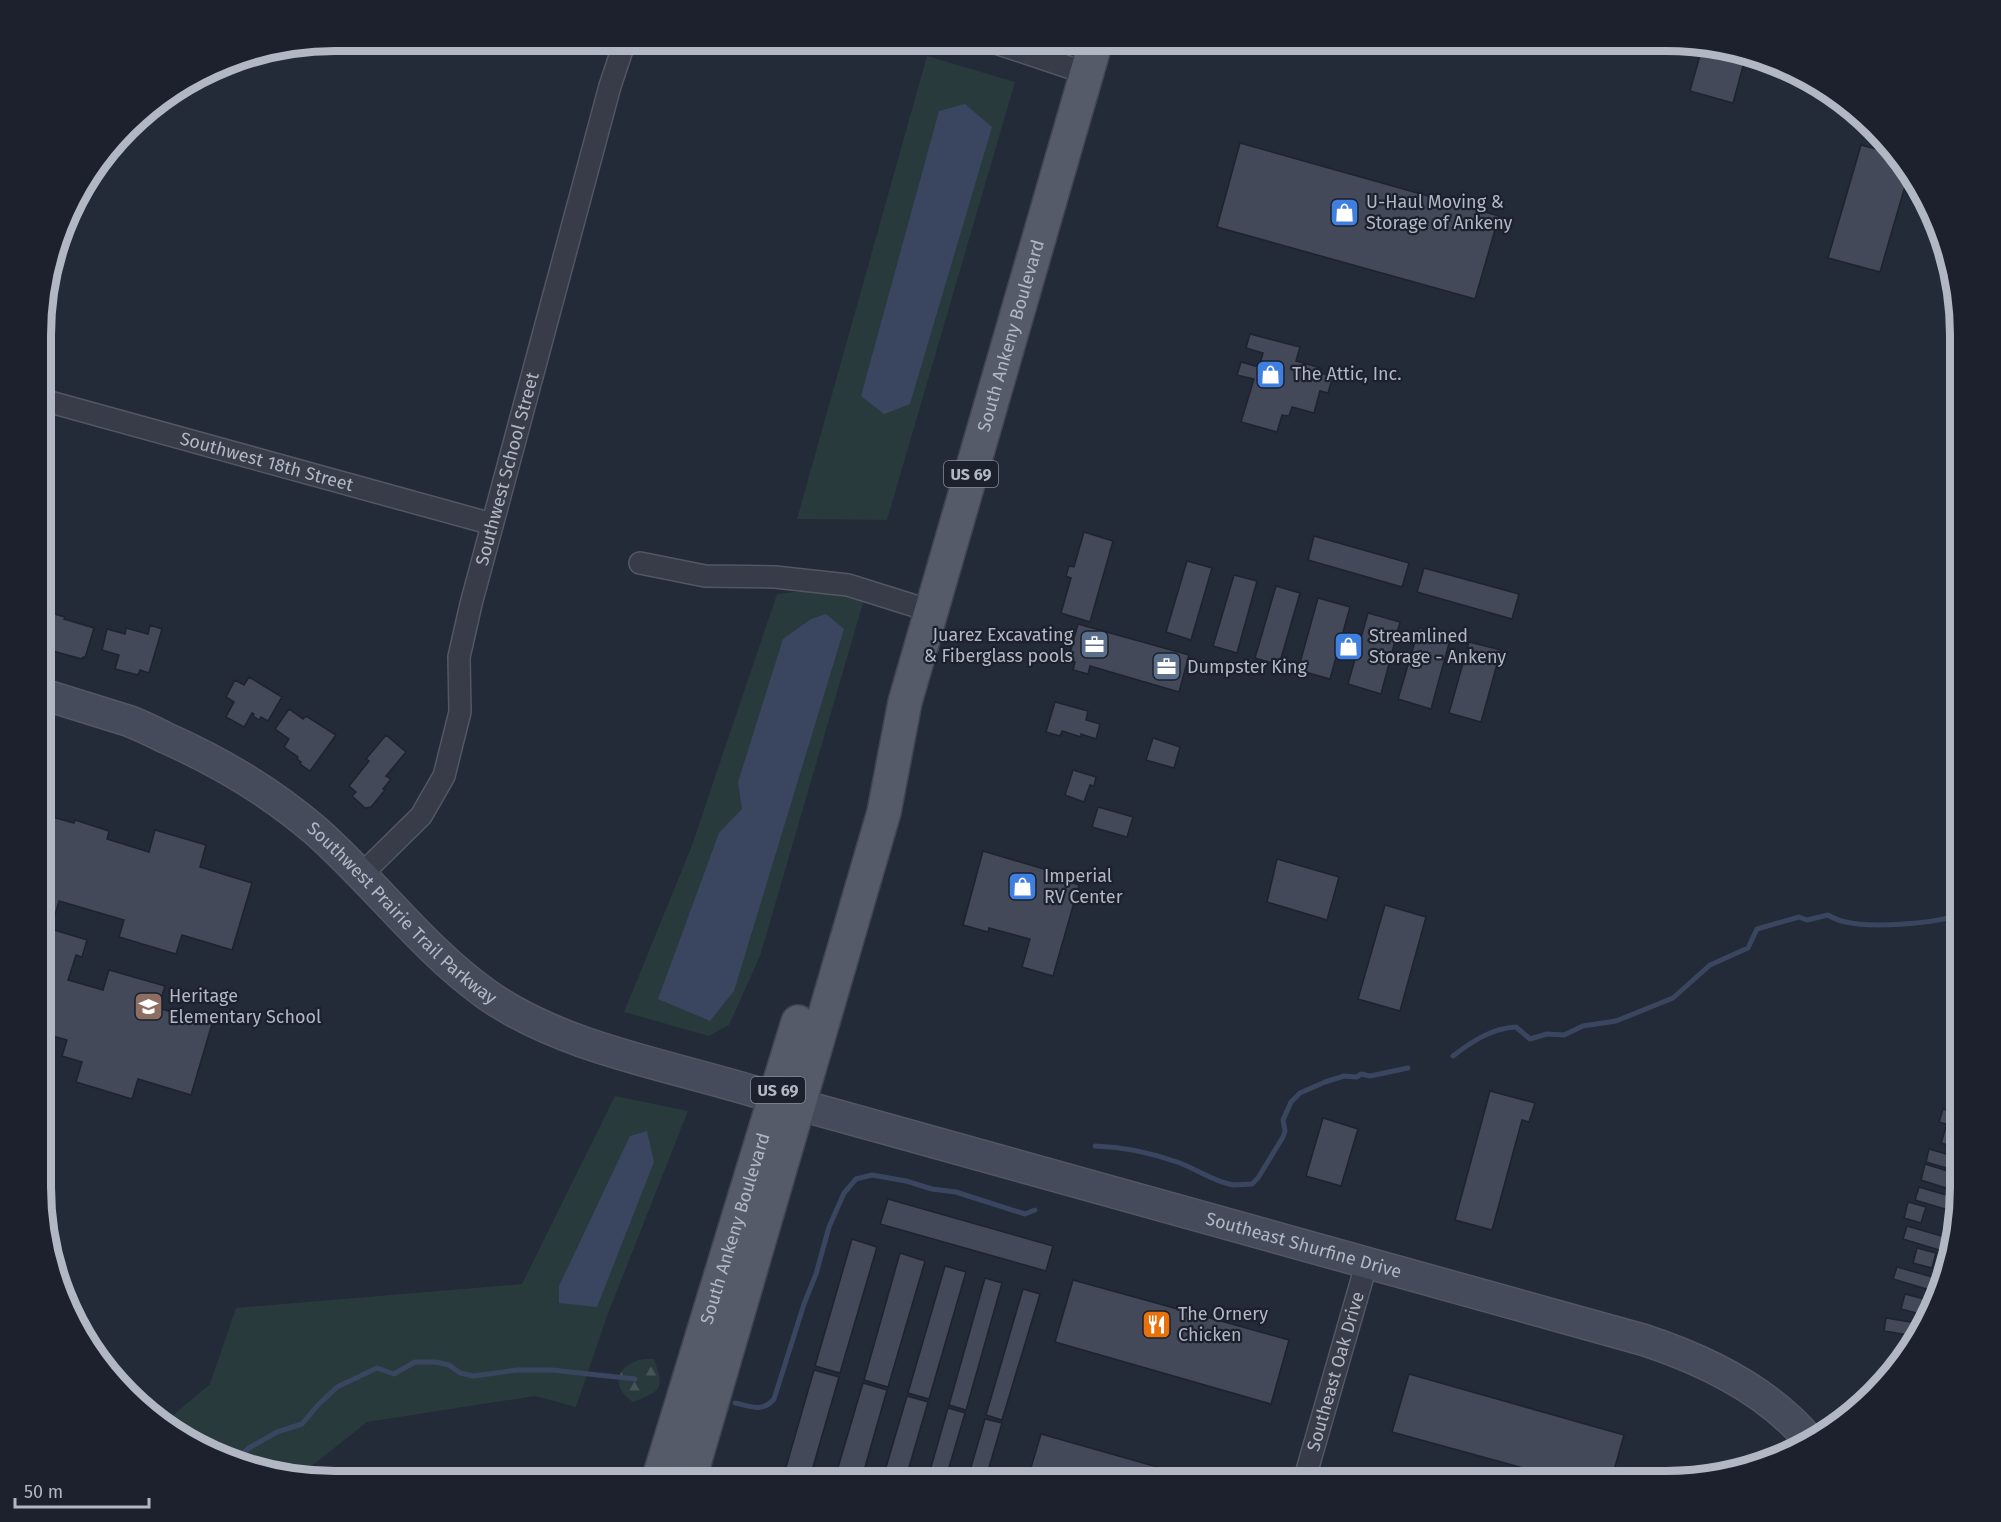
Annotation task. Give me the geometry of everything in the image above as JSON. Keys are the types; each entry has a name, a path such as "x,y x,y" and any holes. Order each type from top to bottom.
{"main road":[{"name":"South Ankeny Boulevard","path":"661,1471 884,812 905,702 1093,51"},
{"name":"South Ankeny Boulevard","path":"692,1471 786,1102"}],"street":[{"name":"Southwest School Street","path":"362,874 421,816 444,776 460,712 459,657 471,604 607,96 622,51"},
{"path":"1020,51 1086,73"},
{"name":"Southwest 18th Street","path":"51,402 492,524"},
{"path":"640,563 705,576 775,577 848,585 931,611"},
{"name":"Southwest Prairie Trail Parkway","path":"51,697 131,722 201,754 264,790 315,830 362,874 444,960 487,994 527,1019 573,1038 786,1102"},
{"name":"Southeast Shurfine Drive","path":"786,1102 1367,1262 1680,1352 1714,1367 1746,1386 1776,1408 1804,1435"},
{"name":"Southeast Oak Drive","path":"1307,1471 1367,1262"}],"green space":[{"path":"927,56 1015,82 887,520 797,519"},
{"path":"832,588 865,596 760,956 729,1025 709,1036 624,1012 691,848 777,594"},
{"path":"615,1096 688,1111 607,1316 576,1407 535,1396 367,1422 307,1470 280,1466 244,1456 209,1442 170,1418 210,1384 236,1308 522,1284"},
{"path":"645,1359 654,1359 660,1384 655,1392 633,1402 621,1389 620,1376 628,1365"}],"water":[{"path":"965,104 992,127 910,404 884,414 861,396 939,111"},
{"path":"826,614 844,629 734,991 710,1021 658,999 719,833 742,809 738,782 783,639 811,619"},
{"path":"647,1131 654,1162 597,1307 559,1303 559,1286 630,1136"}],"building":[{"path":"1701,53 1744,62 1733,103 1690,91"},
{"path":"1240,143 1499,216 1475,299 1217,227"},
{"path":"1861,145 1882,151 1906,183 1880,272 1828,258"},
{"path":"1250,334 1300,347 1296,361 1321,368 1320,373 1333,376 1328,393 1320,391 1314,413 1292,407 1289,416 1282,415 1277,432 1241,422 1254,379 1237,375 1241,362 1259,367 1263,353 1246,348"},
{"path":"1084,532 1113,541 1090,622 1061,613 1071,578 1066,576 1069,566 1074,567"},
{"path":"1314,536 1409,563 1402,587 1308,560"},
{"path":"1187,561 1212,568 1191,640 1166,632"},
{"path":"1424,568 1519,594 1512,619 1417,592"},
{"path":"1234,575 1257,581 1237,653 1213,646"},
{"path":"1276,586 1300,593 1279,665 1255,658"},
{"path":"1318,598 1350,607 1330,679 1298,670"},
{"path":"51,613 94,628 85,658 82,659 51,651 54,635 51,634"},
{"path":"1368,613 1400,622 1381,694 1348,684"},
{"path":"1078,624 1189,655 1179,692 1090,666 1088,674 1073,670 1075,662 1068,660"},
{"path":"150,625 162,629 149,673 140,670 138,675 115,669 119,655 102,650 107,629 125,634 126,628 148,634"},
{"path":"1419,628 1451,636 1431,709 1398,699"},
{"path":"1469,642 1501,650 1481,722 1449,713"},
{"path":"249,677 282,697 268,721 261,717 259,720 252,713 244,727 226,717 234,702 226,697 235,680 244,685"},
{"path":"1055,702 1088,711 1086,720 1100,724 1096,739 1062,731 1060,736 1046,732"},
{"path":"289,709 303,719 306,716 336,735 310,771 300,764 298,757 284,747 289,739 275,729"},
{"path":"386,735 406,752 386,776 391,779 383,789 385,790 371,807 365,808 352,796 356,792 349,786 369,761 366,759"},
{"path":"1153,738 1180,747 1174,768 1146,760"},
{"path":"1073,770 1096,777 1094,786 1090,785 1084,802 1065,795"},
{"path":"1098,807 1133,817 1127,837 1092,827"},
{"name":"Heritage Elementary School","path":"51,817 74,823 75,820 109,831 107,839 149,852 155,830 206,845 200,867 252,883 232,950 182,935 176,954 119,937 124,920 59,901 51,929"},
{"path":"983,851 1047,870 1045,874 1079,885 1053,976 1022,967 1030,939 989,928 988,932 963,925"},
{"path":"1277,859 1339,877 1327,920 1267,902"},
{"path":"1385,905 1426,917 1400,1011 1358,999"},
{"name":"Heritage Elementary School","path":"51,929 87,940 82,957 76,955 68,980 103,990 109,970 165,986 158,1008 212,1024 191,1095 138,1079 132,1099 76,1082 82,1062 62,1056 67,1040 51,1036"},
{"path":"1490,1091 1535,1103 1529,1122 1522,1120 1492,1230 1455,1220"},
{"path":"1943,1109 1950,1111 1950,1125 1939,1122"},
{"path":"1323,1118 1358,1129 1341,1186 1306,1176"},
{"path":"1946,1127 1950,1128 1950,1146 1941,1143"},
{"path":"1929,1149 1950,1155 1950,1169 1926,1162"},
{"path":"1925,1164 1950,1172 1949,1189 1921,1180"},
{"path":"1919,1187 1950,1196 1949,1210 1915,1200"},
{"path":"888,1199 1053,1246 1046,1271 880,1224"},
{"path":"1908,1202 1926,1207 1921,1223 1904,1218"},
{"path":"1907,1226 1946,1237 1943,1251 1903,1239"},
{"path":"852,1239 877,1247 840,1373 815,1366"},
{"path":"1917,1248 1936,1253 1932,1268 1913,1263"},
{"path":"900,1253 925,1261 888,1387 864,1380"},
{"path":"945,1266 966,1272 929,1399 908,1393"},
{"path":"1897,1267 1935,1278 1930,1290 1893,1279"},
{"path":"985,1278 1002,1283 966,1410 949,1405"},
{"path":"1073,1280 1289,1340 1271,1404 1055,1342"},
{"path":"1023,1289 1040,1294 1002,1420 986,1415"},
{"path":"1905,1294 1924,1299 1920,1314 1901,1309"},
{"path":"1886,1318 1915,1323 1908,1335 1884,1331"},
{"path":"814,1370 839,1377 812,1471 785,1471"},
{"path":"1409,1374 1624,1435 1614,1471 1534,1471 1392,1432"},
{"path":"863,1383 887,1390 864,1471 837,1471"},
{"path":"907,1396 928,1402 908,1471 885,1471"},
{"path":"948,1408 965,1413 948,1471 930,1471"},
{"path":"985,1419 1002,1423 988,1471 970,1471"},
{"path":"1041,1434 1171,1471 1030,1471"}],"waterway":[{"path":"1453,1056 1482,1037 1507,1028 1516,1027 1530,1039 1547,1034 1564,1035 1583,1026 1616,1021 1673,998 1710,965 1748,948 1757,929 1799,917 1807,920 1828,915 1846,922 1871,925 1920,923 1950,917"},
{"path":"1095,1146 1126,1149 1167,1158 1227,1183 1252,1184 1283,1137 1285,1131 1283,1120 1291,1102 1300,1093 1344,1076 1357,1077 1361,1074 1370,1076 1408,1068"},
{"path":"735,1403 761,1407 774,1399 804,1304 816,1274 829,1227 844,1193 856,1179 872,1175 906,1181 932,1189 956,1192 1025,1214 1035,1210"},
{"path":"241,1455 277,1432 302,1424 337,1387 377,1368 394,1374 415,1362 436,1362 449,1365 460,1373 474,1376 517,1370 552,1370 635,1379"}],"place":[{"name":"U-Haul Moving & Storage of Ankeny","path":"1345,212"},
{"name":"The Attic, Inc.","path":"1271,374"},
{"name":"Juarez Excavating & Fiberglass pools","path":"1094,645"},
{"name":"Streamlined Storage - Ankeny","path":"1348,646"},
{"name":"Dumpster King","path":"1166,667"},
{"name":"Imperial RV Center","path":"1023,886"},
{"name":"Heritage Elementary School","path":"148,1006"},
{"name":"The Ornery Chicken","path":"1157,1324"}]}
